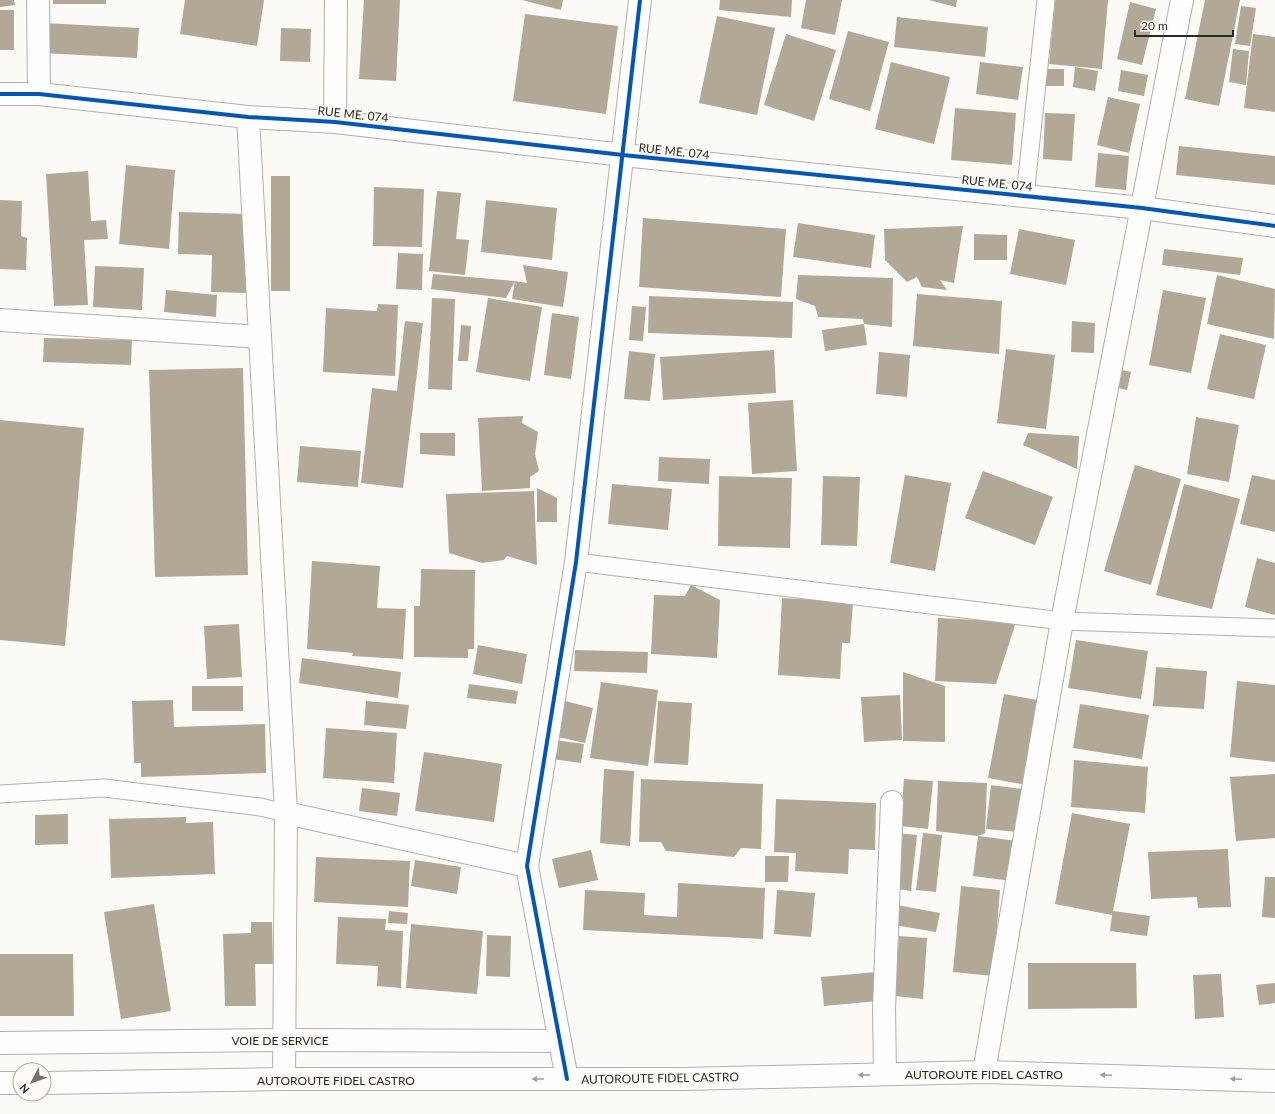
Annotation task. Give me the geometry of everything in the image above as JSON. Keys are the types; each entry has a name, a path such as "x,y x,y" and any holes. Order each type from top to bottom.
{"main road":[{"path":"38,0 39,94"},
{"path":"336,0 336,122"},
{"path":"567,1079 527,866 576,562 640,0"},
{"path":"984,1072 1062,621 1182,0"},
{"name":"RUE ME. 074","path":"0,94 39,94 248,117 336,122 623,155 1142,208 1275,226"},
{"path":"248,117 286,813 284,1079"},
{"path":"0,320 260,337"},
{"path":"885,1074 884,1010 892,802"},
{"path":"286,813 527,866"},
{"name":"VOIE DE SERVICE","path":"0,1043 284,1040 560,1041"},
{"name":"AUTOROUTE FIDEL CASTRO","path":"52,1083 284,1079 691,1079 984,1072 1275,1081"},
{"path":"0,1083 12,1083"}],"lane":[{"path":"1025,196 1046,0"},
{"path":"576,562 1062,621 1275,628"},
{"path":"0,794 104,788 260,807 286,813"}],"building":[{"path":"0,0 14,0 15,5 0,7"},
{"path":"53,0 106,0 106,4 53,4"},
{"path":"185,0 264,0 257,46 180,34"},
{"path":"364,0 400,0 396,81 359,79"},
{"path":"522,0 563,0 561,10"},
{"path":"720,0 792,0 791,17 719,10"},
{"path":"806,0 842,0 835,35 801,28"},
{"path":"929,0 957,0 956,7"},
{"path":"1055,0 1108,0 1102,69 1049,64"},
{"path":"1205,0 1240,0 1219,106 1185,99"},
{"path":"1130,2 1156,9 1142,65 1117,59"},
{"path":"1241,6 1256,8 1250,46 1235,44"},
{"path":"0,10 14,10 14,50 0,50"},
{"path":"525,14 618,26 606,114 513,101"},
{"path":"717,16 775,28 757,115 699,103"},
{"path":"897,17 988,27 985,57 894,47"},
{"path":"43,23 139,28 137,58 42,53"},
{"path":"281,28 311,29 310,62 280,61"},
{"path":"848,31 889,42 870,111 829,99"},
{"path":"786,34 836,50 814,121 764,105"},
{"path":"1253,34 1275,37 1275,112 1244,108"},
{"path":"1233,49 1249,51 1246,85 1229,82"},
{"path":"891,62 950,77 934,144 875,129"},
{"path":"980,62 1023,67 1018,100 976,94"},
{"path":"1075,67 1098,71 1095,91 1073,87"},
{"path":"1046,69 1064,69 1064,86 1046,86"},
{"path":"1121,70 1148,75 1144,96 1118,91"},
{"path":"1108,97 1140,104 1129,153 1097,145"},
{"path":"955,108 1016,113 1012,165 951,160"},
{"path":"1045,113 1075,114 1072,161 1043,159"},
{"path":"1179,146 1275,156 1275,185 1176,175"},
{"path":"1098,153 1129,156 1126,190 1095,187"},
{"path":"126,165 175,170 169,249 119,244"},
{"path":"88,171 91,221 106,220 108,239 84,240 88,305 54,306 46,174"},
{"path":"271,176 290,176 290,291 271,291"},
{"path":"374,187 424,189 422,247 373,246"},
{"path":"437,191 461,193 456,239 469,240 465,275 429,271"},
{"path":"0,200 22,201 21,236 27,238 26,270 0,269"},
{"path":"486,200 557,208 552,260 481,252"},
{"path":"179,212 249,214 247,293 211,292 212,255 178,254"},
{"path":"643,218 786,229 781,297 639,287"},
{"path":"798,223 875,235 871,268 793,257"},
{"path":"963,226 954,283 940,280 947,290 922,287 917,277 907,282 885,260 884,229"},
{"path":"1019,229 1075,240 1066,285 1010,274"},
{"path":"974,234 1007,235 1007,260 974,260"},
{"path":"1164,249 1243,258 1240,275 1162,265"},
{"path":"398,253 423,254 422,290 396,289"},
{"path":"523,265 568,272 563,307 512,299 515,281 527,283"},
{"path":"95,266 144,268 142,310 93,307"},
{"path":"433,274 515,281 506,298 431,289"},
{"path":"798,275 893,278 892,327 864,324 863,319 818,317 815,306 796,299"},
{"path":"1217,275 1275,289 1274,339 1207,324"},
{"path":"166,290 217,295 216,317 164,312"},
{"path":"1163,290 1206,298 1191,373 1149,365"},
{"path":"917,294 1002,301 999,354 913,346"},
{"path":"649,296 793,302 792,338 648,333"},
{"path":"432,298 455,299 452,390 428,389"},
{"path":"488,298 542,307 530,381 476,372"},
{"path":"378,304 398,305 395,376 323,372 326,308 377,311"},
{"path":"632,306 646,307 643,341 629,340"},
{"path":"552,313 579,317 571,379 544,375"},
{"path":"405,321 423,323 403,488 361,483 372,388 397,391"},
{"path":"1072,321 1095,323 1094,353 1071,352"},
{"path":"864,324 867,345 825,351 822,330"},
{"path":"461,325 471,326 468,361 458,361"},
{"path":"1220,334 1266,345 1254,399 1207,389"},
{"path":"44,338 132,340 131,365 43,362"},
{"path":"1006,349 1055,355 1046,429 997,423"},
{"path":"774,350 776,393 663,400 660,357"},
{"path":"629,351 655,354 650,401 624,399"},
{"path":"879,352 910,355 907,397 876,394"},
{"path":"243,368 248,575 155,577 149,370"},
{"path":"1122,370 1131,372 1127,390 1118,388"},
{"path":"793,400 797,471 752,474 748,403"},
{"path":"523,416 522,423 538,432 535,454 539,471 530,477 530,488 482,491 478,418"},
{"path":"1196,417 1239,425 1229,482 1187,474"},
{"path":"0,420 84,428 65,646 0,640"},
{"path":"420,433 455,433 455,456 420,454"},
{"path":"1028,433 1079,436 1077,469 1023,445"},
{"path":"300,446 361,451 358,487 297,482"},
{"path":"659,457 710,459 709,484 658,481"},
{"path":"1135,465 1181,479 1151,585 1104,571"},
{"path":"983,471 1053,497 1035,545 965,518"},
{"path":"905,475 951,483 935,571 890,563"},
{"path":"1252,475 1275,480 1275,532 1240,524"},
{"path":"719,476 792,478 790,548 718,546"},
{"path":"823,476 860,477 857,546 821,545"},
{"path":"612,484 672,489 668,530 608,524"},
{"path":"1184,484 1240,499 1212,609 1156,595"},
{"path":"537,488 557,498 557,522 537,522"},
{"path":"534,491 537,565 507,556 504,560 482,563 449,553 446,494"},
{"path":"1257,558 1275,563 1275,615 1245,607"},
{"path":"312,561 380,566 377,608 406,609 403,659 352,656 353,653 307,649"},
{"path":"421,569 475,570 474,649 468,649 468,658 414,657 414,606 420,606"},
{"path":"691,585 720,600 717,658 651,654 654,595 685,596"},
{"path":"782,598 853,602 850,643 842,643 840,679 778,675"},
{"path":"938,618 1016,622 996,684 935,681"},
{"path":"239,624 242,677 207,679 204,626"},
{"path":"1076,640 1148,651 1141,699 1068,688"},
{"path":"478,645 527,654 522,684 473,674"},
{"path":"575,650 648,652 647,673 574,671"},
{"path":"302,658 401,672 398,698 299,683"},
{"path":"1156,667 1207,671 1204,709 1153,706"},
{"path":"903,672 945,686 945,742 903,741"},
{"path":"1237,681 1275,685 1275,762 1230,757"},
{"path":"601,682 658,690 648,766 590,758"},
{"path":"469,684 518,691 516,704 467,698"},
{"path":"192,686 243,686 243,711 192,711"},
{"path":"1004,694 1043,701 1027,785 988,778"},
{"path":"900,695 902,740 864,742 861,697"},
{"path":"173,700 174,727 265,724 266,773 141,777 141,763 134,763 132,701"},
{"path":"561,700 593,708 585,743 553,736"},
{"path":"366,701 409,705 406,729 364,725"},
{"path":"658,701 692,703 688,765 654,763"},
{"path":"1080,704 1149,715 1142,759 1073,748"},
{"path":"326,728 397,733 394,783 323,778"},
{"path":"555,740 584,744 581,763 552,759"},
{"path":"424,752 502,764 494,822 415,811"},
{"path":"1074,760 1148,767 1145,813 1071,807"},
{"path":"604,769 634,771 630,846 600,843"},
{"path":"1275,774 1275,838 1236,841 1230,777"},
{"path":"641,779 763,784 761,849 741,848 734,857 666,851 661,842 639,842"},
{"path":"904,779 933,781 928,829 900,826"},
{"path":"938,781 987,783 985,833 978,836 936,831"},
{"path":"991,785 1023,789 1019,832 986,829"},
{"path":"362,788 400,793 397,816 359,811"},
{"path":"776,799 876,803 875,850 849,849 848,874 795,871 796,853 774,852"},
{"path":"1072,813 1130,824 1113,911 1150,916 1147,936 1110,931 1112,915 1055,904"},
{"path":"68,814 68,844 35,845 35,815"},
{"path":"186,817 186,823 213,822 215,874 111,878 109,819"},
{"path":"897,833 917,835 911,891 890,888"},
{"path":"923,833 942,835 936,892 916,890"},
{"path":"978,836 1017,841 1012,881 973,876"},
{"path":"1228,849 1231,907 1198,908 1197,897 1151,899 1148,852"},
{"path":"591,850 598,880 559,888 552,859"},
{"path":"765,856 789,856 788,882 765,882"},
{"path":"316,857 410,861 408,907 314,902"},
{"path":"415,860 461,867 457,894 411,886"},
{"path":"1265,877 1275,877 1275,918 1262,917"},
{"path":"678,883 765,888 763,939 583,930 585,890 645,893 644,915 677,917"},
{"path":"961,886 1000,890 993,976 953,972"},
{"path":"777,890 815,893 811,937 774,934"},
{"path":"154,904 171,1011 121,1019 104,912"},
{"path":"897,905 940,913 936,932 894,925"},
{"path":"389,911 408,913 407,924 388,923"},
{"path":"338,917 386,919 385,930 403,931 401,988 377,986 378,966 336,964"},
{"path":"251,922 272,922 273,964 255,964 256,1006 225,1006 223,934 251,933"},
{"path":"411,924 483,931 477,994 406,988"},
{"path":"487,935 511,936 510,977 486,976"},
{"path":"899,936 927,938 923,999 895,996"},
{"path":"0,954 73,954 74,1016 0,1016"},
{"path":"1028,963 1136,963 1137,1008 1028,1009"},
{"path":"876,972 878,1001 824,1006 821,977"},
{"path":"1221,974 1224,1017 1195,1019 1193,975"},
{"path":"1275,983 1275,1003 1259,1005 1256,985"}],"cycle path":[{"path":"567,1079 527,866 576,562 640,0"},
{"path":"0,94 39,94 248,117 335,122 623,155 1142,208 1275,226"}]}
